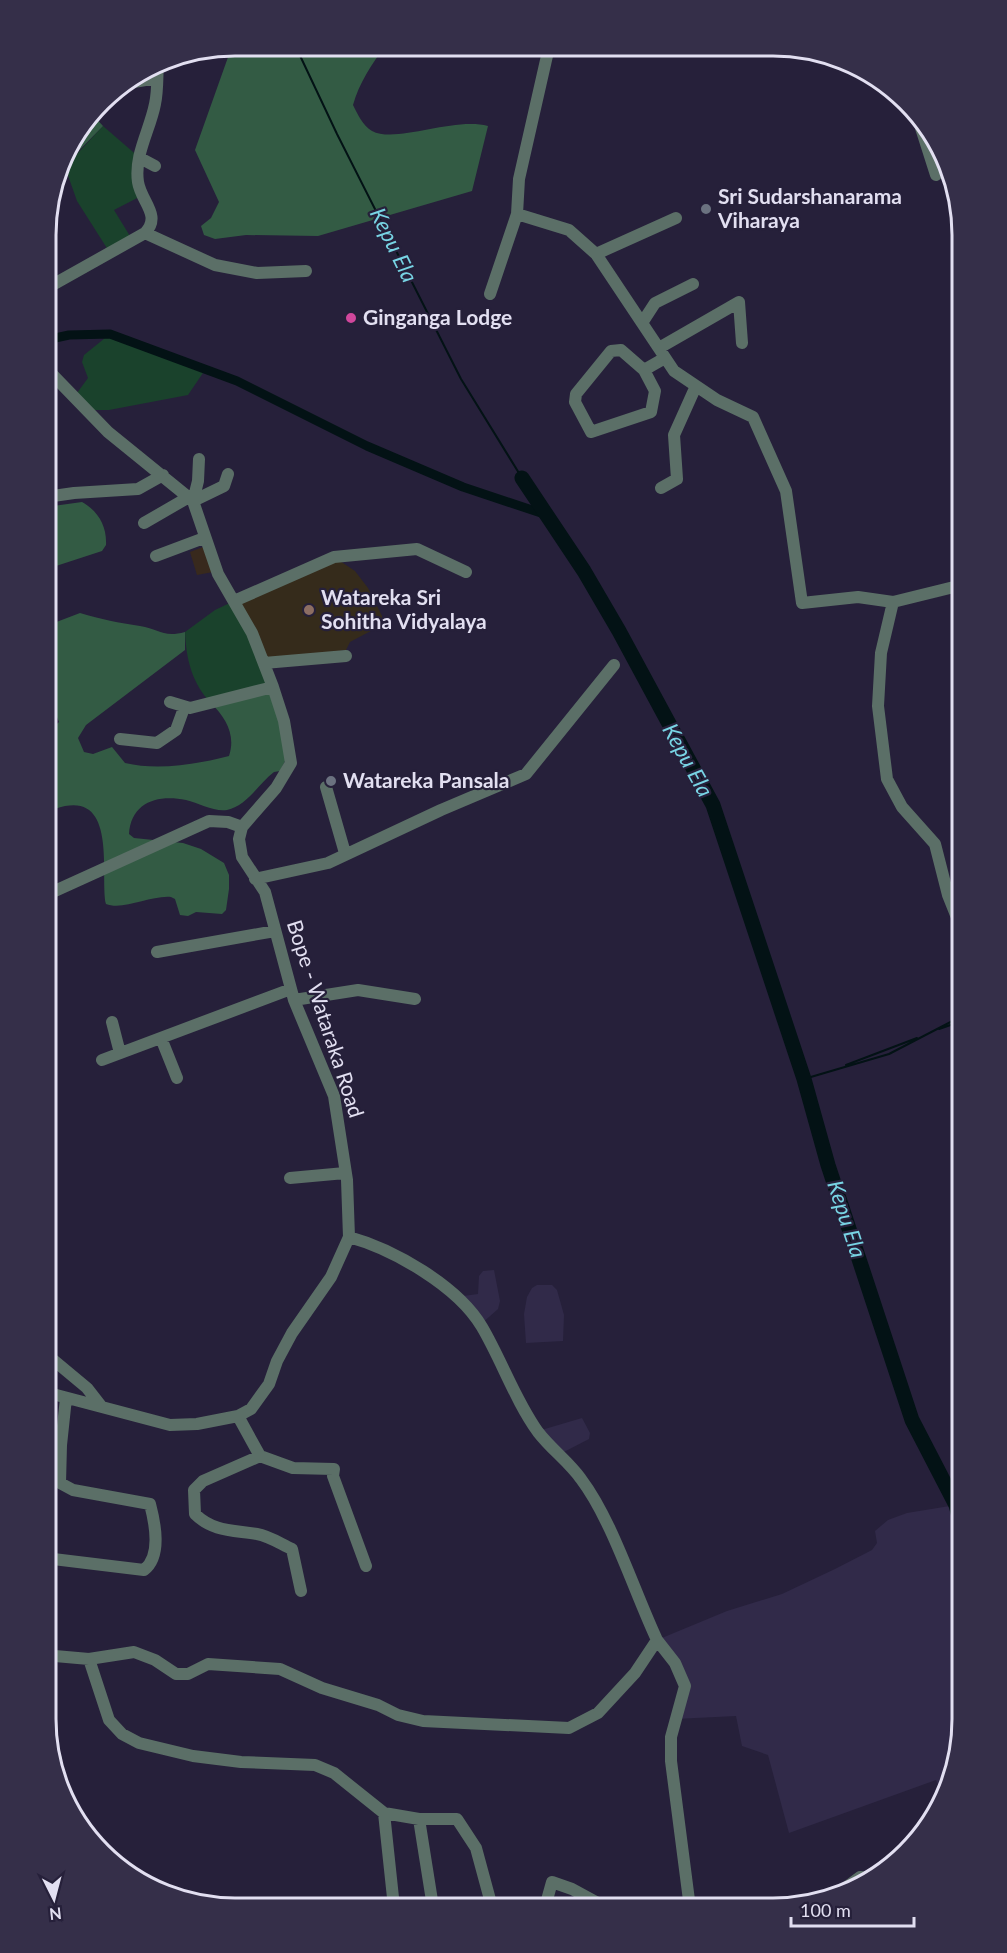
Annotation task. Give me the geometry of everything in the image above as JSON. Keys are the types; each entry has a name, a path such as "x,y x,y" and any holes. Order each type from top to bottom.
{"street":[{"path":"490,294 517,214 519,179 547,56"},
{"path":"56,283 145,234 151,227 153,218 138,182 143,136 155,105 157,73"},
{"path":"145,80 157,78"},
{"path":"932,154 936,175"},
{"path":"140,158 155,166"},
{"path":"517,214 569,230 596,254 674,371 696,386 753,417 786,491 801,603 858,597 893,602 952,588"},
{"path":"596,254 675,218"},
{"path":"145,234 215,265 257,273 306,271"},
{"path":"642,323 655,303 693,284"},
{"path":"644,370 662,353 739,302 742,343"},
{"path":"621,350 644,370 655,391 651,412 591,432 575,402 576,394 612,351 621,350"},
{"path":"56,378 108,432 191,499 218,574 252,633 264,663 284,721 291,763 276,788 242,827 228,822 209,821 56,890"},
{"path":"661,488 676,479 674,435 696,386"},
{"path":"191,499 198,481 200,459"},
{"path":"144,522 224,486 228,474"},
{"path":"56,495 74,492 138,489 163,476"},
{"path":"156,556 204,538"},
{"path":"234,601 334,557 417,549 466,572"},
{"path":"893,602 881,652 878,706 887,779 902,807 935,844 952,904"},
{"path":"264,663 346,656"},
{"path":"255,879 328,863 345,853 526,774 614,665"},
{"path":"170,702 184,708 273,687"},
{"path":"120,739 157,743 176,730 184,708"},
{"path":"326,787 345,853"},
{"name":"Bope - Wataraka Road","path":"238,1416 251,1409 269,1384 282,1352 331,1277 349,1237 341,1129 333,1096 292,994 265,892 242,857 239,839 242,827"},
{"path":"948,895 952,893"},
{"path":"157,952 275,931"},
{"path":"102,1060 292,994 358,990 414,999"},
{"path":"112,1022 120,1053"},
{"path":"161,1038 177,1078"},
{"path":"290,1178 345,1173"},
{"path":"349,1237 373,1243 421,1270 458,1299 481,1324 538,1431 586,1487 606,1522 657,1640 675,1663 685,1686 671,1737 671,1761 689,1898"},
{"path":"56,1362 87,1388 101,1406"},
{"path":"56,1395 170,1425 197,1424 238,1416 260,1456 293,1468 334,1469 333,1476 366,1566"},
{"path":"56,1559 144,1570 150,1565 154,1547 155,1524 150,1504 73,1490 60,1483 66,1398"},
{"path":"260,1456 203,1480 194,1490 195,1515 202,1522 218,1528 259,1534 292,1549 301,1591"},
{"path":"56,1656 89,1659 134,1652 155,1660 176,1674 188,1674 208,1664 280,1669 322,1688 378,1705 398,1715 423,1721 569,1728 598,1713 635,1673 657,1640"},
{"path":"89,1659 109,1720 130,1739 193,1755 241,1762 315,1765 334,1773 384,1813 419,1819 457,1819 476,1848 490,1898"},
{"path":"384,1813 393,1898"},
{"path":"419,1819 432,1898"},
{"path":"548,1898 552,1882 589,1898"}],"shaded area":[{"path":"203,547 213,572 197,575 190,552"},
{"name":"Watareka Sri Sohitha Vidyalaya","path":"334,557 355,571 368,588 382,616 382,625 350,642 346,650 264,663 234,601"},
{"path":"494,1270 500,1301 498,1309 481,1324 463,1296 478,1294 479,1276 483,1271"},
{"path":"537,1285 552,1285 557,1290 564,1315 563,1341 526,1343 524,1314 527,1297 532,1288"},
{"path":"582,1418 590,1433 589,1439 558,1455 538,1431"},
{"path":"951,1506 951,1730 942,1776 938,1785 936,1780 789,1833 768,1755 742,1746 736,1716 675,1719 685,1686 657,1640 727,1611 782,1594 835,1569 872,1550 877,1543 875,1531 888,1520 907,1513"}],"green space":[{"path":"228,56 378,56 366,74 353,105 363,123 372,131 395,134 458,125 488,126 472,191 318,236 246,235 215,239 204,235 201,226 211,218 219,202 195,150"},
{"path":"98,120 103,126 75,155"},
{"path":"103,126 140,158 143,195 114,210 133,241 110,253 77,201 67,172 73,158"},
{"path":"110,334 205,370 188,395 109,410 87,410 74,397 88,378 82,362 84,355"},
{"path":"82,502 93,510 105,532 106,545 102,551 56,566 56,506"},
{"path":"234,601 273,687 211,703 199,688 191,670 185,632 215,610"},
{"path":"80,613 146,627 166,634 185,632 185,650 86,725 78,738 84,752 93,754 112,747 125,763 151,766 191,764 229,756 231,741 228,727 211,703 273,687 290,751 280,771 274,772 247,799 234,808 217,810 186,800 166,798 148,803 141,808 131,823 129,834 134,838 183,843 201,849 224,863 229,875 229,889 226,910 222,914 196,912 188,916 180,915 175,899 171,897 155,898 121,906 106,904 103,841 99,825 92,813 81,806 65,806 56,809 56,725 59,722 56,715 56,622"}],"waterway":[{"name":"Kepu Ela","path":"300,56 337,134 461,379 522,478"},
{"path":"56,338 69,335 110,334 237,381 367,446 463,487 547,515"},
{"name":"Kepu Ela","path":"522,478 584,571 713,805 804,1079 828,1165 912,1420 951,1496"},
{"path":"804,1079 889,1054 951,1021"},
{"path":"939,1029 951,1025"},
{"path":"846,1065 917,1038"}],"place":[{"name":"Sri Sudarshanarama Viharaya","path":"706,209"},
{"name":"Ginganga Lodge","path":"351,318"},
{"name":"Watareka Sri Sohitha Vidyalaya","path":"309,610"},
{"name":"Watareka Pansala","path":"331,781"}]}
